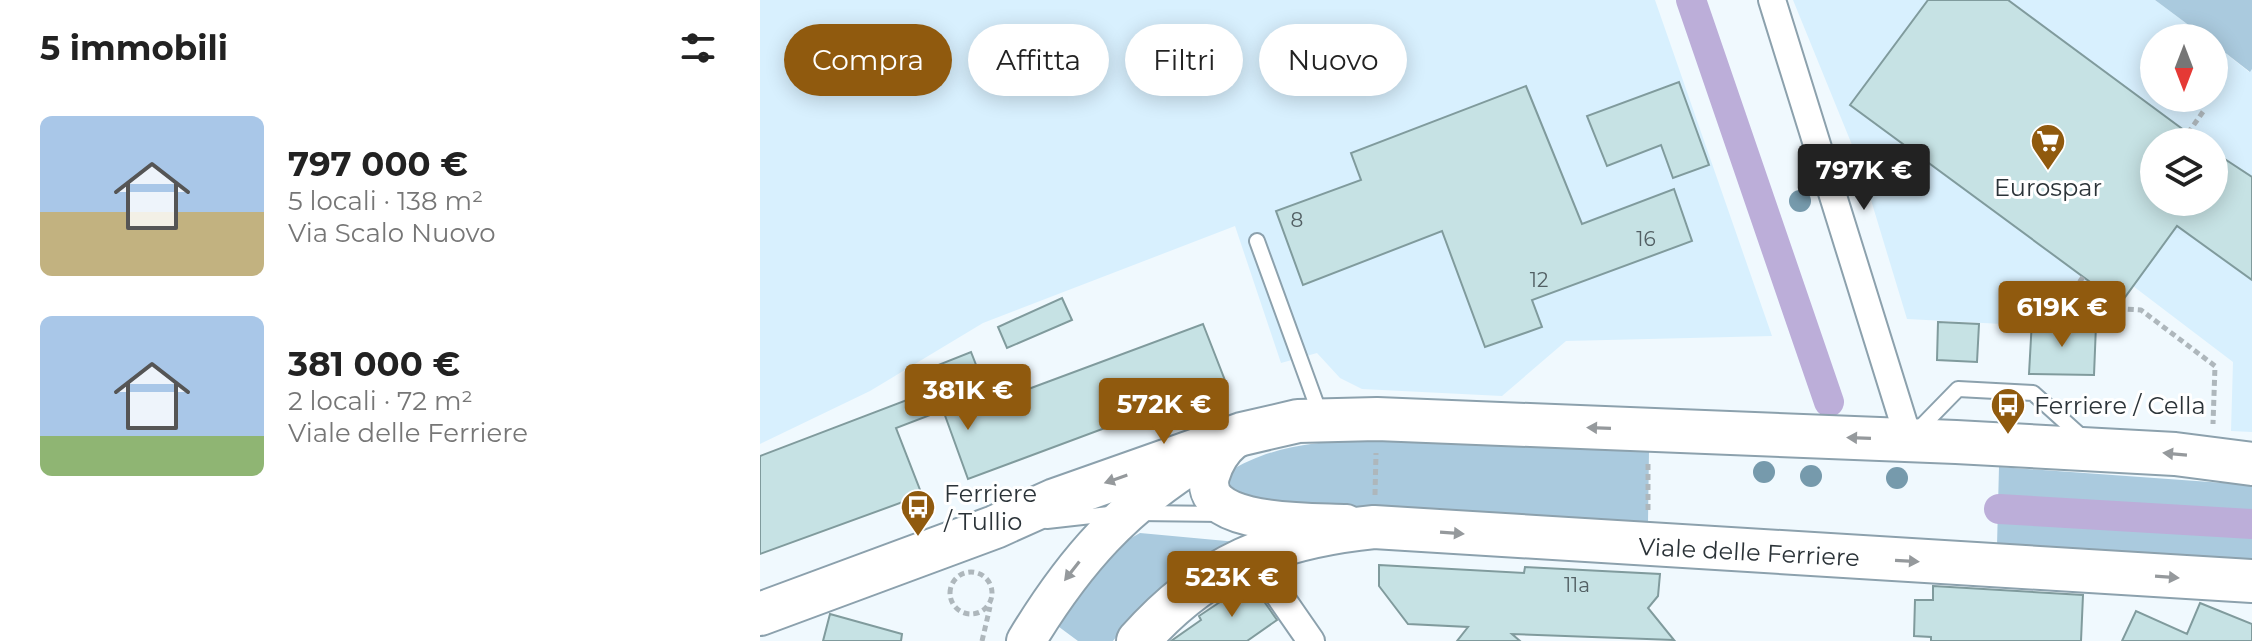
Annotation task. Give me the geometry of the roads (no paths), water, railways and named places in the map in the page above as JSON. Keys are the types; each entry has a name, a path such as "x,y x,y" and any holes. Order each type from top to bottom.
{"main road":[{"path":"760,614 995,527 1055,500 1242,434 1322,418 2095,449 2175,454 2252,464"},
{"path":"1026,641 1081,559 1125,513 1191,465 1242,434"},
{"path":"1242,434 1221,452 1209,482 1215,503 1234,514 1374,517"},
{"name":"Viale delle Ferriere","path":"1138,641 1197,586 1250,553 1374,517 2252,581"}],"street":[{"path":"1772,0 1909,440"},
{"path":"1250,553 1311,641"},
{"path":"1036,641 1051,641"}],"lane":[{"path":"1257,241 1322,418"},
{"path":"995,527 1125,513 1234,514"}],"waterway":[{"path":"1691,0 1829,402"},
{"path":"1999,509 2252,524"}],"place":[{"name":"Eurospar","path":"2048,172"},
{"name":"Ferriere / Cella","path":"2008,436"},
{"name":"Ferriere / Tullio","path":"918,538"}]}
